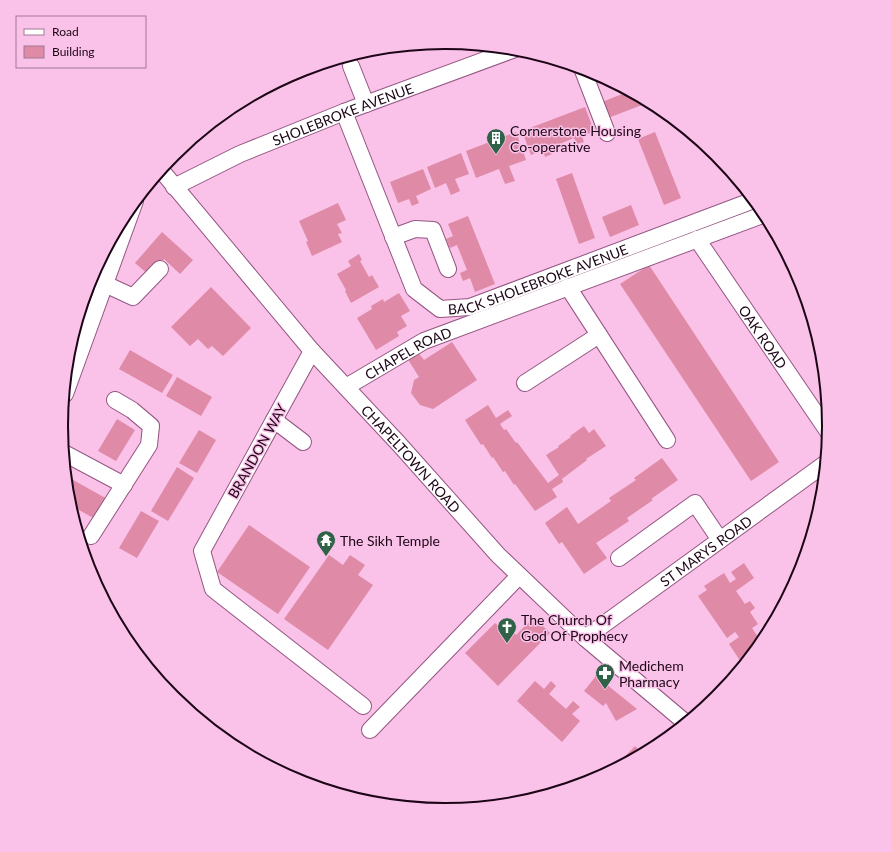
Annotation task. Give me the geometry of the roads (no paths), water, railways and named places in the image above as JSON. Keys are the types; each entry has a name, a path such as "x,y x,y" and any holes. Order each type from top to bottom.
{"street":[{"name":"SHOLEBROKE AVENUE","path":"174,186 240,154 344,112 503,53"},
{"path":"351,66 366,104"},
{"path":"585,76 607,133"},
{"name":"BACK SHOLEBROKE AVENUE","path":"344,112 414,289 440,309 470,307 749,202"},
{"name":"CHAPELTOWN ROAD","path":"165,174 312,351 498,555 585,638 682,719"},
{"name":"CHAPEL ROAD","path":"346,387 424,341 759,216"},
{"path":"76,354 105,284 126,226"},
{"path":"393,237 415,229 432,230 448,269"},
{"name":"OAK ROAD","path":"697,239 822,424"},
{"path":"105,284 133,297 160,270"},
{"path":"568,287 667,440"},
{"path":"525,382 599,335"},
{"name":"BRANDON WAY","path":"312,351 202,551 213,590 363,706"},
{"path":"91,536 149,445 151,426 132,410 115,400"},
{"path":"274,420 303,442"},
{"path":"70,456 124,485"},
{"name":"ST MARYS ROAD","path":"585,638 820,467"},
{"path":"619,558 695,503 720,540"},
{"path":"370,730 520,576"}],"place":[{"name":"Cornerstone Housing Co-operative","path":"496,155"},
{"name":"The Sikh Temple","path":"326,557"},
{"name":"The Church Of God Of Prophecy","path":"507,644"},
{"name":"Medichem Pharmacy","path":"605,690"}]}
